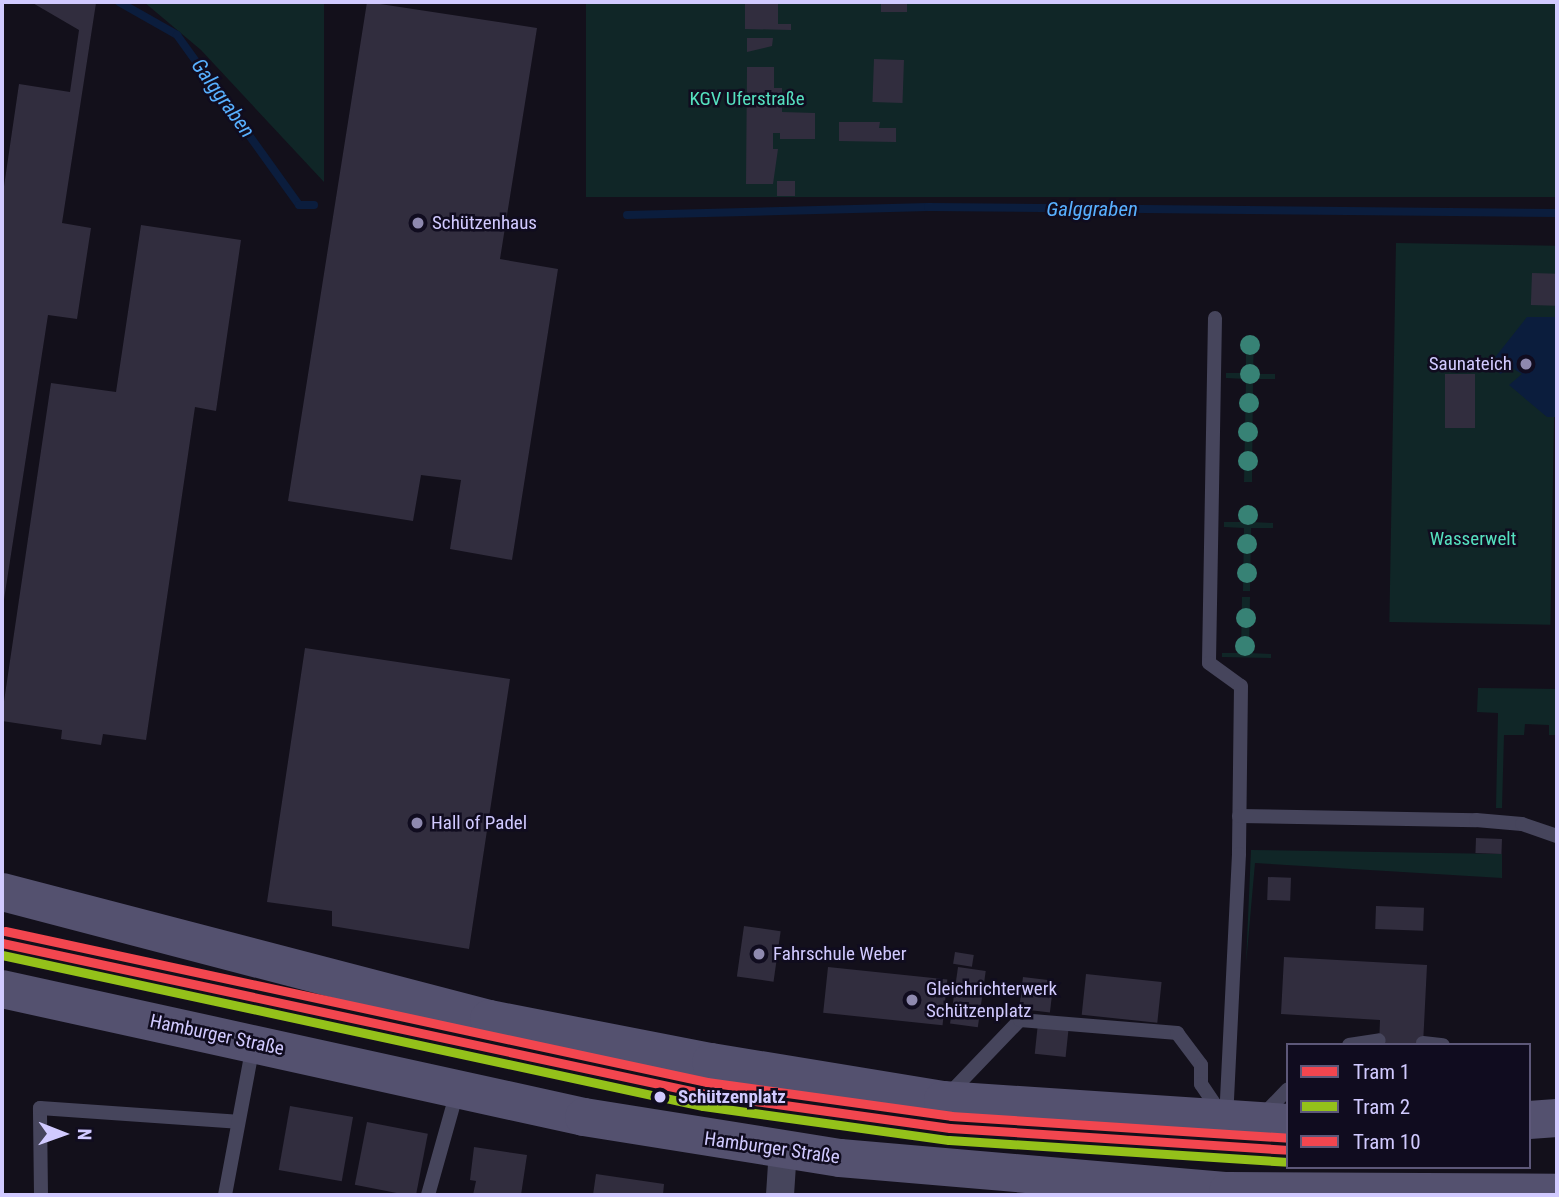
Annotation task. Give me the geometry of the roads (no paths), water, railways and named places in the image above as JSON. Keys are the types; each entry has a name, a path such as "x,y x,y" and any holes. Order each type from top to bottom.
{"main road":[{"path":"2,892 489,1019 711,1062 943,1100 1257,1122"},
{"name":"Hamburger Straße","path":"2,989 457,1090 662,1131 922,1168 1125,1190 1281,1194 1557,1193"},
{"path":"1531,1120 1557,1118"}],"street":[{"path":"780,1195 783,1149"}],"lane":[{"path":"1214,318 1209,663 1241,685 1239,816 1257,1122"},
{"path":"1239,816 1476,820 1522,824 1557,836"},
{"path":"943,1100 1020,1020 1177,1033 1200,1065 1201,1084 1257,1122"},
{"path":"1361,1043 1379,1040"},
{"path":"225,1195 253,1043"},
{"path":"428,1195 457,1090"},
{"path":"1257,1122 1286,1091"},
{"path":"40,1195 40,1108 238,1122"}],"water":[{"name":"Saunateich","path":"1527,317 1557,317 1557,417 1547,417 1509,385 1522,374 1512,368 1500,374 1493,360"}],"waterway":[{"name":"Galggraben","path":"119,2 177,35 299,205 314,205"},
{"name":"Galggraben","path":"627,215 928,207 1557,213"}],"tram line":[{"name":"10","path":"5,931 707,1082 951,1116 1286,1138"},
{"name":"1","path":"2,943 705,1094 950,1128 1286,1150"},
{"name":"2","path":"2,955 703,1106 949,1140 1286,1162"}],"place":[{"name":"Schützenhaus","path":"418,223"},
{"name":"Saunateich","path":"1526,364"},
{"name":"Hall of Padel","path":"417,823"},
{"name":"Fahrschule Weber","path":"759,954"},
{"name":"Gleichrichterwerk Schützenplatz","path":"912,1000"},
{"name":"Schützenplatz","path":"660,1097"}],"park label":[{"name":"KGV Uferstraße","path":"747,99"},
{"name":"Wasserwelt","path":"1473,539"}]}
